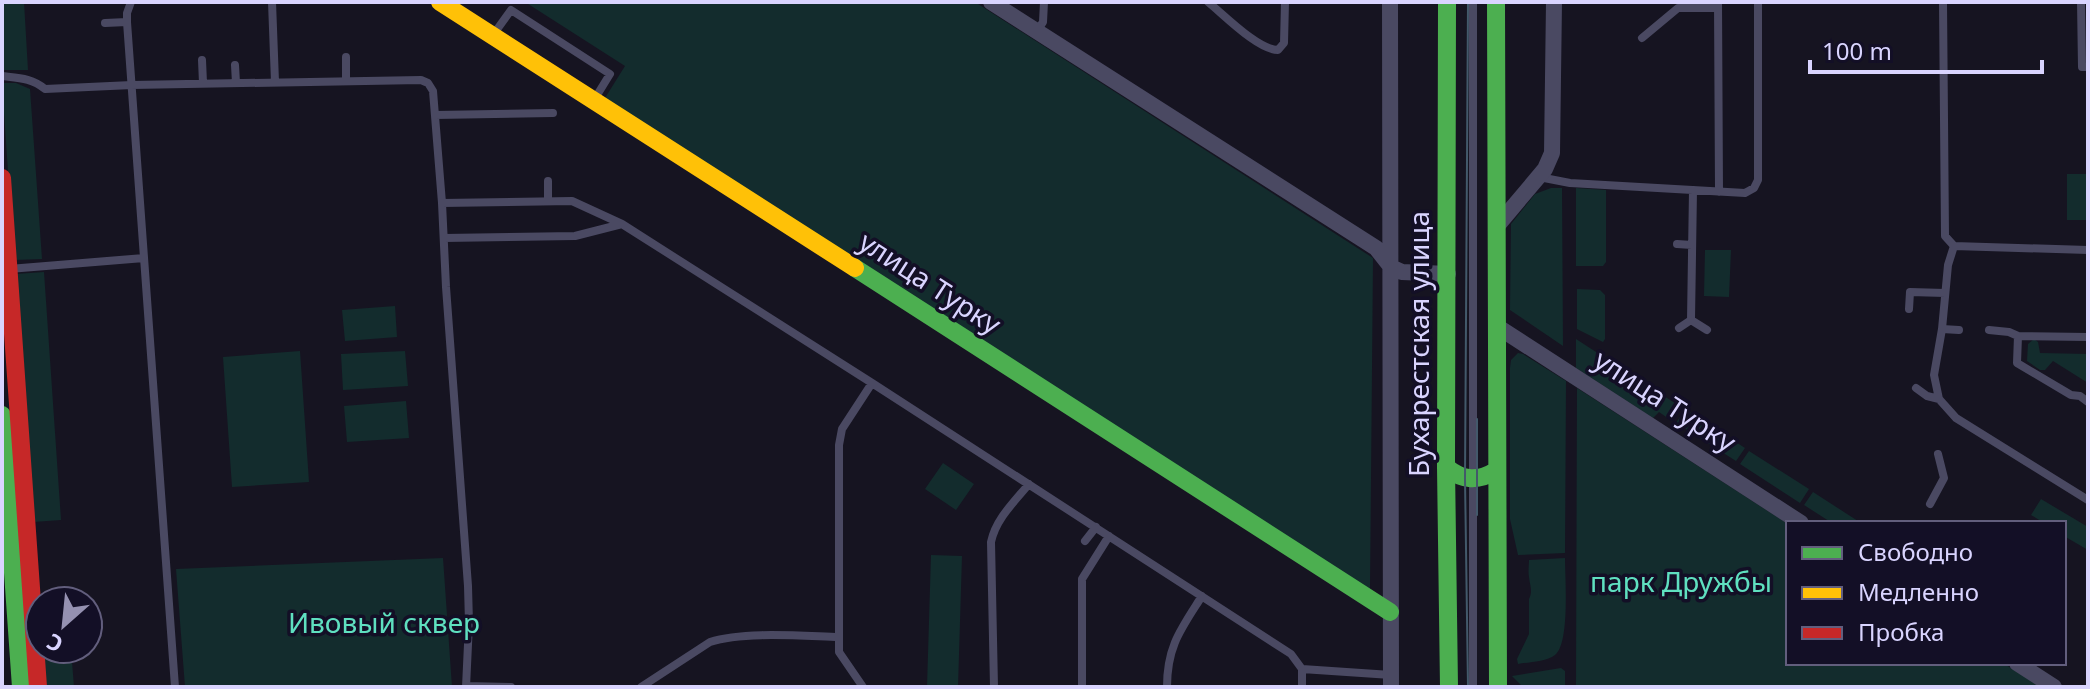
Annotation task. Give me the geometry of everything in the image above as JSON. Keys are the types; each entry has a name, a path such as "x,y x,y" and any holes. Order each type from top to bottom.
{"street":[{"name":"улица Турку","path":"440,2 1390,612"},
{"path":"991,2 1376,248 1391,267 1402,272 1448,274"},
{"path":"1390,2 1391,681"},
{"path":"1447,5 1466,2"},
{"path":"1497,226 1548,162 1553,142 1554,2"},
{"path":"1486,4 1497,226 1500,686"},
{"name":"Бухарестская улица","path":"1447,5 1449,687"},
{"path":"2,178 6,294 38,687"},
{"name":"улица Турку","path":"1498,327 1798,521"},
{"path":"2,415 21,687"},
{"path":"1446,467 1454,475 1473,480 1488,477 1497,470"},
{"path":"2020,665 2054,687"}],"lane":[{"path":"131,2 127,22 175,687"},
{"path":"272,2 275,82"},
{"path":"1037,32 1043,22 1044,2"},
{"path":"1208,2 1260,45 1272,50 1278,50 1284,43 1285,2"},
{"path":"1538,177 1570,183 1719,192 1745,193 1754,188 1758,180 1758,2"},
{"path":"1943,2 1945,236 1954,246 2088,250"},
{"path":"2081,2 2082,67 2088,67"},
{"path":"1473,687 1473,480 1486,4"},
{"path":"1642,38 1678,8 1718,5 1719,192"},
{"path":"493,35 509,6 610,74 593,100"},
{"path":"105,23 127,22"},
{"path":"346,57 346,81"},
{"path":"202,60 203,83"},
{"path":"235,65 236,83"},
{"path":"2,76 25,78 45,89 203,83 421,80 428,83 433,91 442,203 468,586 466,686 511,687"},
{"path":"435,115 553,113"},
{"path":"548,181 548,201"},
{"path":"1691,320 1693,190"},
{"path":"442,203 572,201 622,224 1291,654 1302,669 1302,687"},
{"path":"444,238 575,236 622,224"},
{"path":"1677,244 1692,245"},
{"path":"1954,246 1948,265 1934,375 1939,399 1956,418 2088,500"},
{"path":"5,269 144,258"},
{"path":"1909,309 1910,292 1945,293"},
{"path":"1679,328 1691,320"},
{"path":"1691,320 1707,330"},
{"path":"1942,329 1959,330"},
{"path":"1989,330 2018,336 2088,337"},
{"path":"2018,336 2017,363 2088,402"},
{"path":"863,687 839,652 839,437 872,383"},
{"path":"1916,388 1927,396 1939,399"},
{"path":"1930,504 1944,478 1938,454"},
{"path":"994,687 991,542 1003,515 1029,484"},
{"path":"1085,541 1096,527"},
{"path":"1082,687 1082,579 1109,536"},
{"path":"1167,687 1171,650 1202,596"},
{"path":"641,687 710,642 723,637 839,637"},
{"path":"1302,669 1391,681"}],"green space":[{"path":"2,2 24,2 28,70 2,70"},
{"path":"525,2 975,2 1373,258 1370,590 605,98 625,66"},
{"path":"2,83 16,83 30,89 42,259 14,260"},
{"path":"2067,174 2088,174 2088,220 2067,220"},
{"path":"1562,188 1563,346 1510,310 1511,224 1535,194"},
{"path":"1576,188 1606,190 1606,262 1603,266 1576,266"},
{"path":"1705,250 1731,250 1729,297 1704,296"},
{"path":"44,272 61,520 33,522 16,274"},
{"path":"1577,289 1600,290 1605,295 1603,342 1577,329"},
{"path":"395,306 397,337 345,341 342,310"},
{"path":"1576,339 1681,407 1672,421 1659,412 1653,418 1576,368"},
{"path":"2034,339 2038,342 2040,353 2088,354 2088,383 2053,361 2045,370 2040,370 2027,361 2028,344"},
{"path":"300,351 309,482 232,487 223,357"},
{"path":"405,351 408,386 343,390 341,354"},
{"path":"1518,353 1566,381 1565,553 1518,555 1510,519 1510,368 1511,360"},
{"name":"парк Дружбы","path":"1577,388 1786,523 1786,665 2006,665 2040,687 1576,687"},
{"path":"406,401 409,438 347,442 344,406"},
{"path":"1685,409 1745,448 1736,461 1676,423"},
{"path":"1749,451 1809,489 1800,503 1740,464"},
{"path":"943,463 974,484 956,510 925,489"},
{"path":"1813,492 1858,521 1829,521 1804,505"},
{"path":"2041,499 2088,527 2088,550 2066,537 2066,521 2041,521 2031,515"},
{"path":"931,555 962,556 958,687 927,687"},
{"name":"Ивовый сквер","path":"443,558 452,687 185,687 176,569"},
{"path":"1565,558 1566,610 1560,648 1547,659 1518,664 1517,659 1529,634 1529,560"},
{"path":"43,665 72,665 74,687 45,687"},
{"path":"1561,668 1565,671 1565,687 1523,687 1512,676"}],"tram line":[{"path":"1468,2 1465,479 1468,687"},
{"path":"1477,419 1477,515"}],"traffic: fast":[{"path":"1447,2 1449,687"},
{"path":"1496,2 1498,687"},
{"path":"855,268 1390,612"},
{"path":"2,415 21,687"},
{"path":"1446,467 1458,475 1471,478 1483,477 1497,470"}],"traffic: slow":[{"path":"440,2 855,268"}],"traffic: jam":[{"path":"2,178 38,687"}]}
